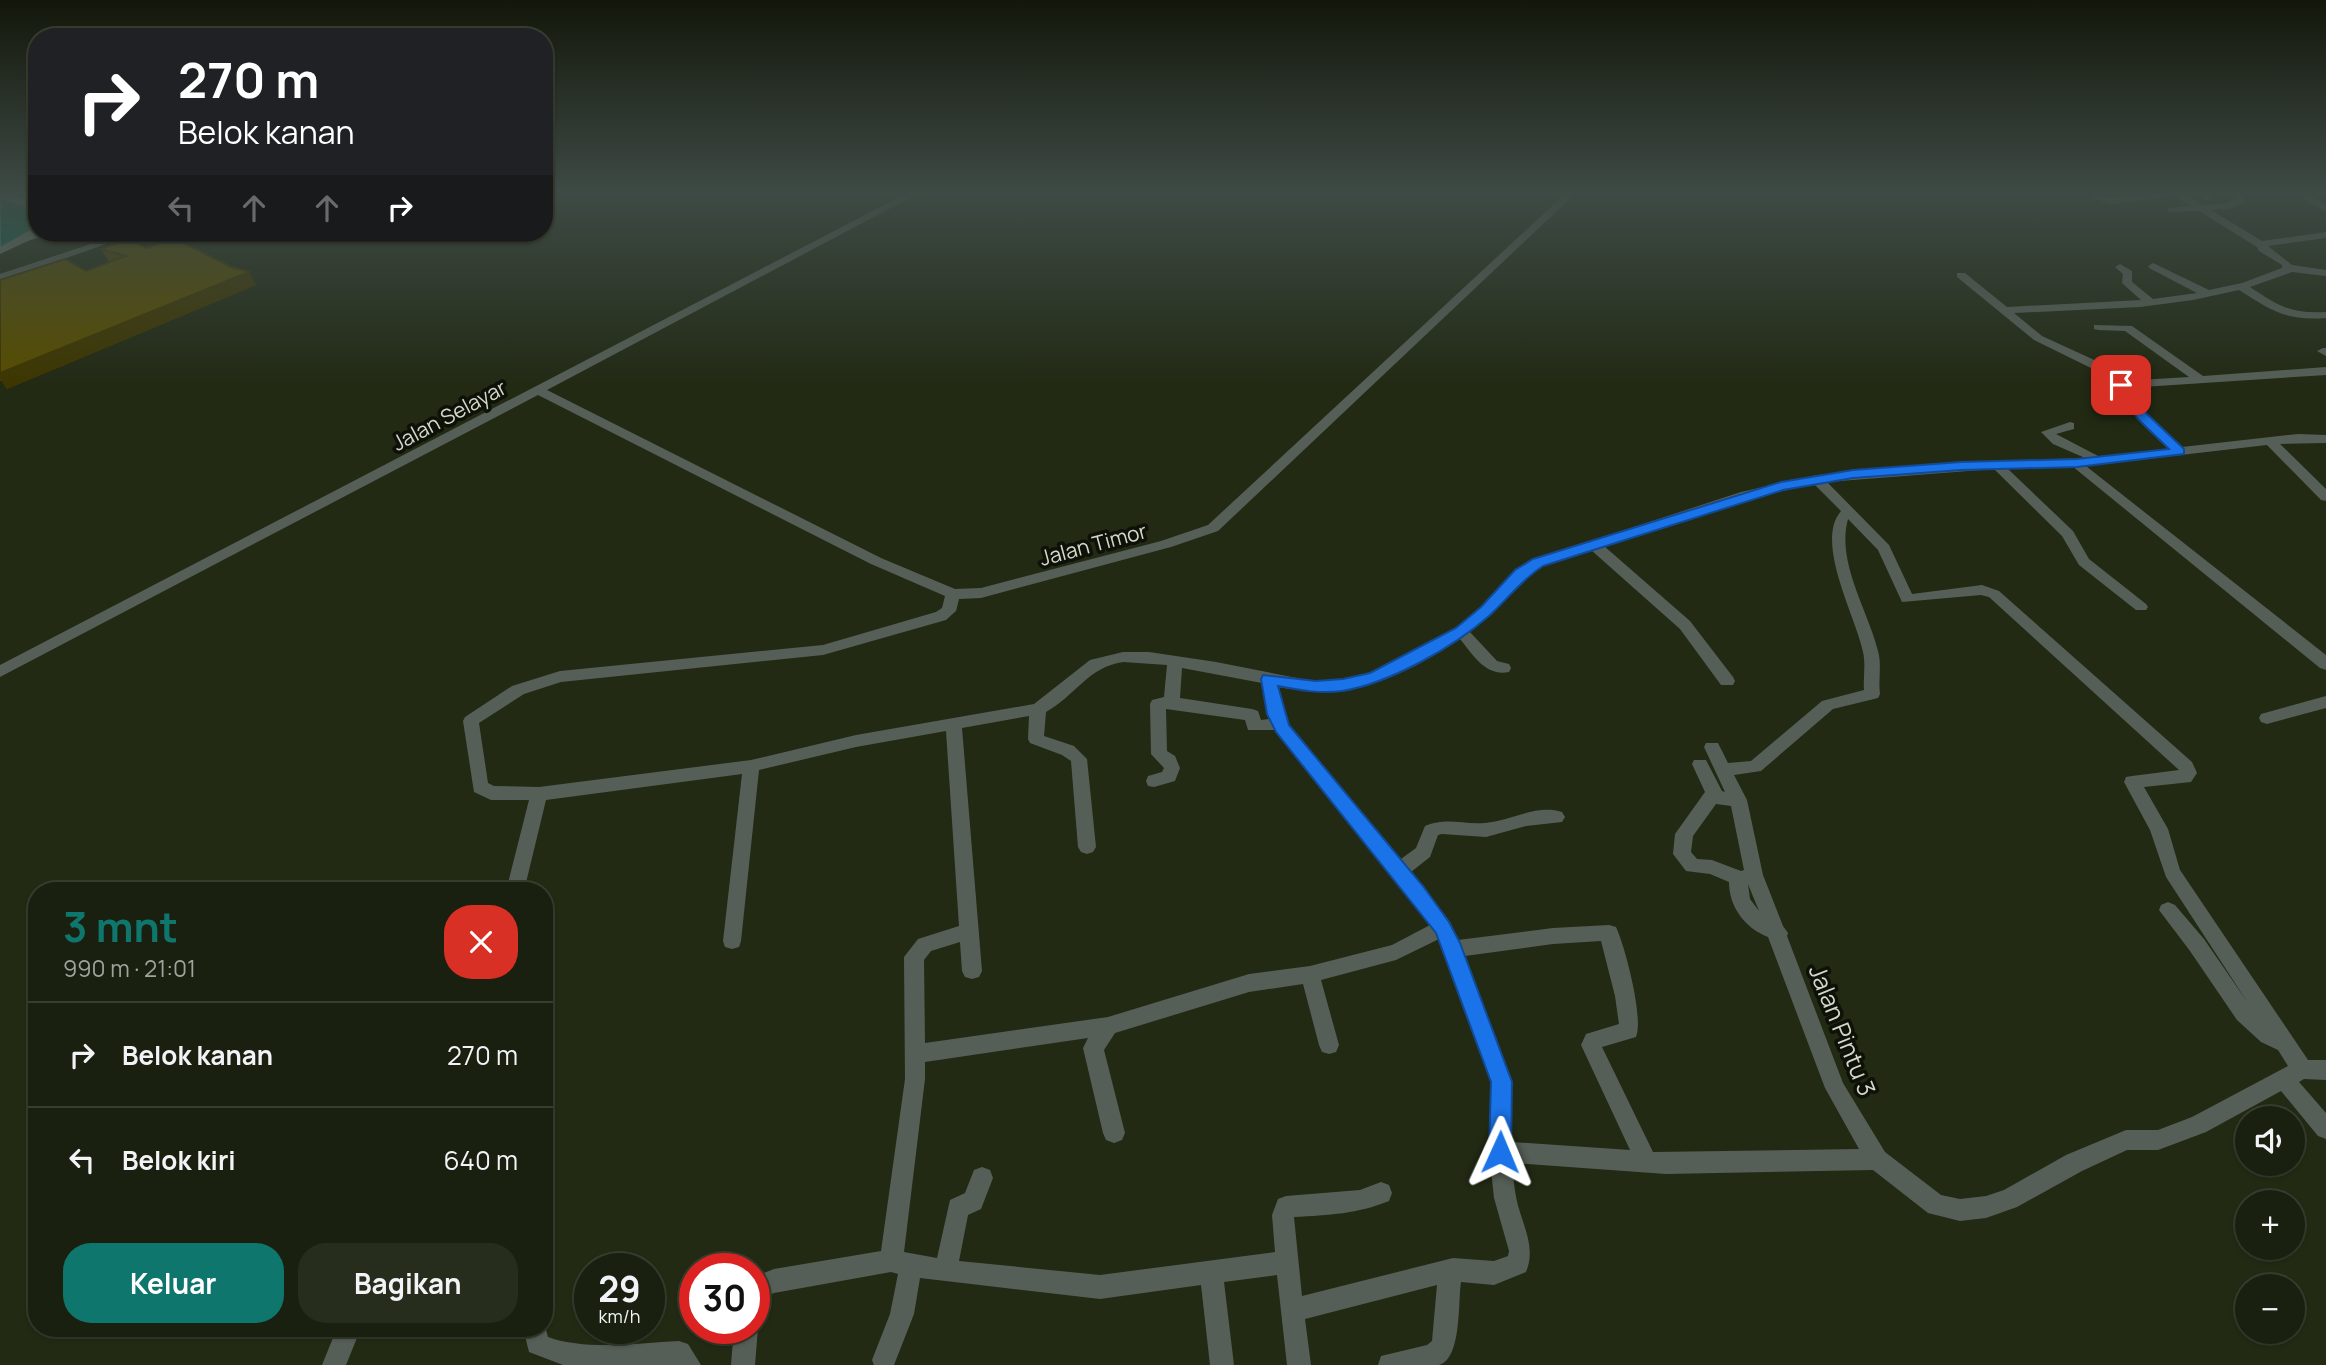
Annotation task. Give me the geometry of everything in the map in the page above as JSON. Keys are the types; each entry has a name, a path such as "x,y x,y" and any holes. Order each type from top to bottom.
{"street":[{"path":"0,278 66,256"},
{"name":"Jalan Selayar","path":"0,672 795,256"},
{"name":"Jalan Timor","path":"537,390 876,561 953,594 981,593 1213,528 1505,256"},
{"path":"2274,256 2289,268 2326,273"},
{"path":"2153,266 2208,294"},
{"path":"2120,267 2128,273 2127,283 2149,300"},
{"path":"2002,311 2208,294 2289,268"},
{"path":"2302,271 2326,282"},
{"path":"1961,275 2038,338 2099,367 2121,385 2143,416 2179,451"},
{"path":"2239,285 2273,310 2290,317 2326,315"},
{"path":"2194,296 2213,307"},
{"path":"2098,327 2128,328 2203,381"},
{"path":"2121,385 2326,371"},
{"path":"2070,426 2047,432 2059,443 2081,450 2098,461"},
{"path":"953,594 948,611 941,616 823,650 775,658 560,677 519,690 471,721 480,787 491,793 539,794 751,766 953,722 1038,709 1057,699 1071,680 1097,663 1139,656 1316,687 1356,683 1395,668 1461,631 1486,611 1520,574 1538,563 1746,495 1817,479 1997,465 2077,463 2298,438 2326,439"},
{"path":"2271,442 2326,497"},
{"path":"2077,463 2326,664"},
{"path":"1997,465 2068,534 2084,562 2141,607"},
{"path":"1817,479 1884,548 1907,599 1982,590 1994,594 2186,766 2189,773 2185,777 2132,782 2159,829 2172,872 2285,1044 2293,1075 2326,1129"},
{"path":"1725,770 1755,766 1828,705 1872,694 1870,687 1874,670 1870,647 1865,627 1857,612 1839,542 1839,521 1849,510"},
{"path":"1594,544 1685,625 1727,681"},
{"path":"1461,631 1492,666 1503,668"},
{"path":"1172,702 1175,661"},
{"path":"1269,679 1280,724 1443,928 1453,949 1502,1082 1500,1152 1505,1198 1520,1251 1518,1264 1494,1273 1453,1270 1292,1310"},
{"path":"1154,781 1169,776 1172,768 1169,760 1159,754 1156,738 1158,704 1172,702 1252,715 1254,726 1280,724"},
{"path":"2267,718 2326,702"},
{"path":"1038,709 1036,739 1045,745 1063,746 1079,759 1087,847"},
{"path":"953,722 972,971"},
{"name":"Jalan Pintu 3","path":"1712,747 1738,800 1747,877 1779,933 1825,1066 1844,1107 1877,1159 1936,1205 1960,1210 1986,1207 2025,1192 2074,1163 2126,1140 2158,1140 2198,1125 2293,1075"},
{"path":"1700,764 1713,794 1718,799 1738,800"},
{"path":"732,941 751,766"},
{"path":"517,882 539,794"},
{"path":"1713,794 1684,834 1682,854 1692,866 1712,867 1747,877"},
{"path":"1398,871 1424,852 1431,831 1441,827 1486,830 1526,819 1556,817"},
{"path":"2168,910 2196,944 2247,1020 2264,1034 2285,1044"},
{"path":"915,1054 1108,1026 1249,983 1310,974 1396,951 1443,928"},
{"path":"884,1360 902,1314 901,1263 915,1079 916,953 925,945 969,931"},
{"path":"1453,949 1553,936 1609,933 1622,990 1631,1014 1629,1031 1593,1040 1591,1045 1647,1162"},
{"path":"1310,974 1329,1045"},
{"path":"1108,1026 1093,1048 1114,1133"},
{"path":"2293,1075 2326,1070"},
{"path":"1500,1152 1647,1162 1877,1159"},
{"path":"946,1271 958,1208 973,1201 982,1178"},
{"path":"1299,1365 1283,1215 1286,1207 1360,1201 1381,1193"},
{"path":"770,1283 901,1263 946,1271 1100,1287 1287,1262"},
{"path":"1390,1365 1437,1359 1445,1340 1446,1289 1453,1270"},
{"path":"1210,1271 1222,1365"},
{"path":"334,1365 345,1337"},
{"path":"536,1337 537,1344 542,1348 595,1360 679,1353 689,1365"},
{"path":"743,1365 745,1344"}],"building":[{"path":"126,256 209,256 249,272 0,373 0,280 65,259 86,271"}],"route":[{"path":"1500,1152 1502,1082 1443,928 1416,891 1282,728 1275,714 1269,679 1316,687 1356,683 1375,677 1461,631 1486,611 1508,584 1538,563 1781,486 1853,474 1961,466 2077,463 2179,451 2143,416 2121,385"}]}
